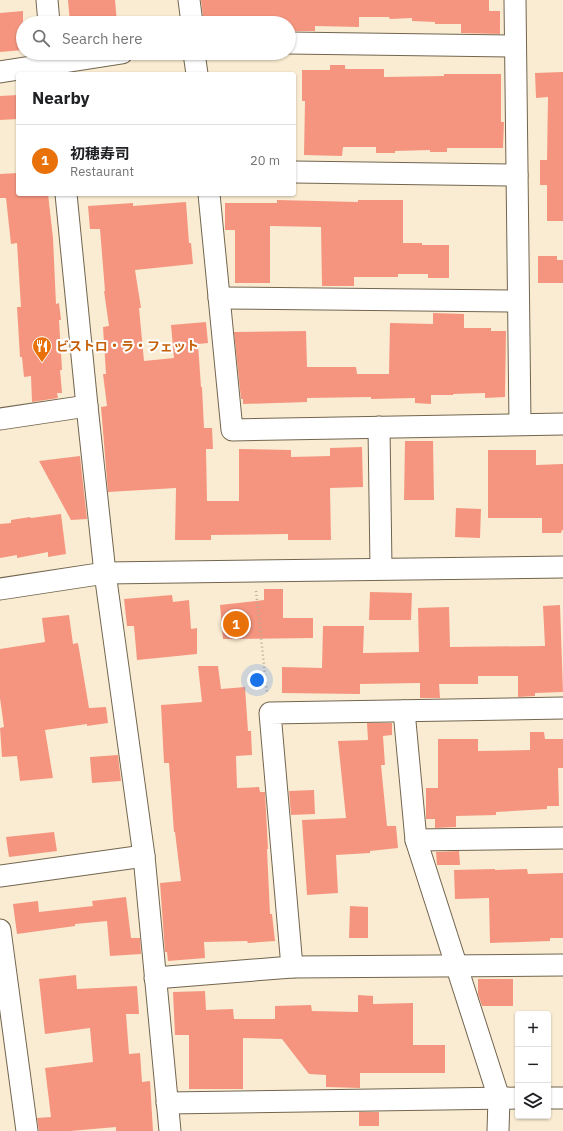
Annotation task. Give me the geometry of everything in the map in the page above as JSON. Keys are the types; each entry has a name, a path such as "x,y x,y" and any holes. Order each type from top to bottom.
{"street":[{"path":"47,0 48,16"},
{"path":"190,0 191,16"},
{"path":"515,0 520,424"},
{"path":"296,43 515,46"},
{"path":"0,72 78,60"},
{"path":"195,60 197,72"},
{"path":"296,172 517,175"},
{"path":"66,196 86,406 105,573 144,856 170,1131"},
{"path":"209,196 232,430 563,424"},
{"path":"219,298 518,301"},
{"path":"0,419 86,406"},
{"path":"379,427 381,568"},
{"path":"0,590 105,573 381,568 563,567"},
{"path":"292,966 270,713 563,708"},
{"path":"404,711 416,840 456,966 509,1098 498,1131"},
{"path":"416,840 563,838"},
{"path":"0,876 144,856"},
{"path":"0,930 27,1131"},
{"path":"155,978 292,966 563,965"},
{"path":"167,1103 509,1098"},
{"path":"551,1098 563,1098"}],"path":[{"path":"255,584 270,713"}],"building":[{"path":"68,0 115,0 116,16 69,16"},
{"path":"201,0 489,0 489,11 500,11 500,34 461,33 461,24 435,24 435,22 412,21 412,18 390,19 389,17 359,17 359,27 315,26 315,31 296,31 296,16 203,16"},
{"path":"23,11 23,16 16,16 16,51 0,52 0,13"},
{"path":"330,65 345,65 345,69 384,69 384,77 444,76 444,74 501,74 501,122 504,122 503,148 447,148 447,152 430,152 430,150 376,153 376,147 343,147 342,156 304,155 305,101 302,101 302,70 330,70"},
{"path":"563,72 563,221 547,221 547,185 540,185 540,160 547,160 548,97 536,98 535,73"},
{"path":"16,95 16,119 0,120 0,96"},
{"path":"16,173 16,196 48,196 53,238 56,304 59,303 61,320 59,320 62,393 57,393 58,398 32,402 31,376 24,377 22,357 20,357 17,307 21,307 17,243 11,244 6,198 0,198 0,174"},
{"path":"277,200 358,202 358,200 403,200 403,243 449,245 449,278 428,278 428,274 398,274 398,277 354,277 354,286 322,286 321,227 270,226 270,283 235,283 235,230 225,230 225,203 277,203"},
{"path":"186,202 189,243 191,243 193,264 135,270 141,308 139,308 144,361 174,358 171,325 206,322 208,343 198,344 204,428 212,428 213,449 206,449 207,501 239,501 239,449 291,450 291,457 330,456 330,448 362,447 363,487 330,488 331,540 288,540 288,534 211,535 211,540 175,540 176,488 108,492 101,407 107,406 103,374 106,374 103,327 109,326 104,291 100,229 90,229 88,206 133,203 133,206"},
{"path":"538,256 557,256 557,260 563,260 563,283 538,283"},
{"path":"433,313 464,314 464,328 491,328 491,331 506,331 505,397 485,398 485,393 431,395 431,404 415,403 415,398 371,399 371,397 307,398 307,402 243,404 243,399 241,399 234,332 306,331 307,367 356,367 357,374 389,374 390,323 433,324"},
{"path":"405,441 433,441 434,500 404,500"},
{"path":"488,450 536,450 536,465 563,464 563,530 561,533 542,533 542,518 488,518"},
{"path":"80,456 87,519 71,520 39,461"},
{"path":"456,508 481,509 480,538 455,537"},
{"path":"61,514 66,554 48,557 48,552 17,558 17,555 0,558 0,524 11,523 11,520"},
{"path":"264,589 283,589 283,618 313,618 313,638 223,639 220,605 264,600"},
{"path":"370,592 412,593 411,620 369,620"},
{"path":"172,595 173,602 189,600 191,629 197,628 197,654 137,660 134,626 127,626 124,599"},
{"path":"560,605 563,692 535,693 535,696 518,697 518,676 478,676 478,684 439,684 440,698 420,698 420,683 360,684 360,694 282,693 282,667 322,668 323,626 364,626 363,653 419,652 418,608 449,607 450,647 545,646 543,606"},
{"path":"69,615 73,644 78,643 89,708 106,707 108,723 87,726 87,724 45,730 53,778 20,781 17,756 2,757 0,728 4,727 0,698 0,649 45,642 42,618"},
{"path":"198,666 218,666 221,689 245,687 248,731 251,731 252,755 236,756 237,788 259,787 260,792 265,792 270,914 272,914 275,941 248,943 247,941 204,942 205,958 168,961 167,952 165,952 160,883 181,881 174,832 169,763 164,763 161,705 202,702"},
{"path":"367,723 392,723 392,735 383,736 385,765 381,765 387,826 396,826 398,848 370,851 370,853 336,855 338,893 307,895 302,820 346,818 338,741 368,740"},
{"path":"530,732 544,732 545,739 563,739 563,768 558,768 559,806 547,806 547,809 496,812 496,815 456,816 456,827 435,828 435,819 426,819 426,788 438,788 438,739 478,739 478,751 530,750"},
{"path":"118,755 121,781 92,783 90,757"},
{"path":"314,790 315,814 291,815 289,791"},
{"path":"54,832 57,851 9,857 6,837"},
{"path":"459,851 460,865 437,865 436,852"},
{"path":"527,869 528,874 563,873 563,938 550,938 550,941 490,943 489,898 455,899 454,870"},
{"path":"126,897 131,938 140,938 141,954 110,956 107,921 75,924 75,926 17,934 13,904 38,901 39,912 93,906 92,901"},
{"path":"350,906 368,907 368,938 349,938"},
{"path":"76,975 77,989 137,986 139,1014 126,1014 129,1054 140,1053 142,1082 150,1081 153,1131 116,1131 116,1127 70,1131 39,1131 37,1118 51,1117 45,1068 93,1062 90,1028 45,1034 39,979"},
{"path":"478,979 513,979 513,1006 482,1006 478,994"},
{"path":"205,991 206,1010 233,1009 234,1019 275,1019 275,1006 311,1005 312,1011 358,1012 358,995 373,996 373,1004 413,1003 413,1045 445,1045 445,1073 360,1073 360,1088 326,1087 326,1075 309,1074 282,1039 243,1038 243,1089 189,1089 189,1035 175,1035 173,992"},
{"path":"359,1112 379,1112 379,1126 359,1126"}],"place":[{"name":"ビストロ・ラ・フェット","path":"42,363"},
{"name":"初穂寿司","path":"236,624"}]}
